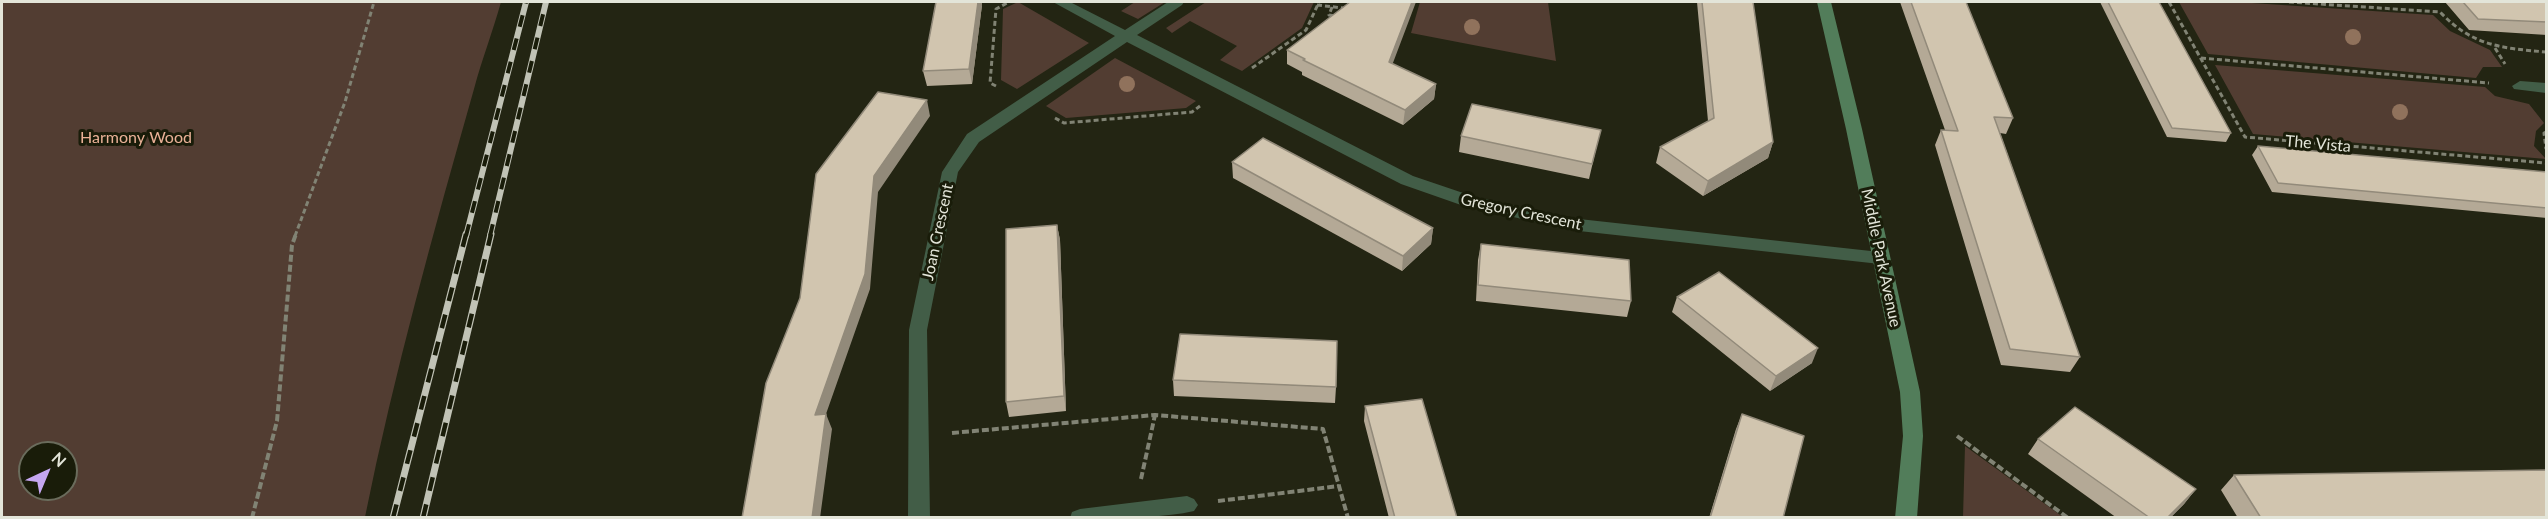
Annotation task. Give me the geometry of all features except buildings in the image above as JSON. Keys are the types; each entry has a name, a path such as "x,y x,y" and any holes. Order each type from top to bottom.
{"street":[{"name":"Gregory Crescent","path":"1060,2 1127,34 1407,180 1450,197 1522,216 1615,230 1880,258"},
{"path":"1127,34 1177,2"},
{"name":"Middle Park Avenue","path":"1824,2 1854,129 1910,392 1913,436 1906,518"},
{"name":"Joan Crescent","path":"920,518 918,330 950,172 973,138 1127,34"},
{"path":"2520,86 2547,88"},
{"path":"1080,518 1187,505"}],"path":[{"path":"252,518 277,421 292,246 345,102 374,2"},
{"name":"The Vista","path":"2169,2 2245,137 2547,163"},
{"path":"2289,2 2440,12 2454,28 2476,42 2494,48 2547,52"},
{"path":"1227,87 1306,30 1318,3 1343,8"},
{"path":"1332,7 1329,15 1338,17"},
{"path":"2201,58 2520,86"},
{"path":"2547,132 2544,133 2547,149"},
{"path":"919,436 1155,415 1323,429 1348,518"},
{"path":"1134,511 1155,415"},
{"path":"1958,435 2068,518"},
{"path":"1187,505 1339,486"}],"green space":[{"name":"Harmony Wood","path":"2,2 501,2 477,78 415,302 365,517 2,517"},
{"path":"1018,2 1089,43 1017,89 1001,80 1003,9"},
{"path":"1135,2 1165,2 1138,19 1121,11"},
{"path":"1206,2 1314,2 1302,28 1242,71 1220,60 1237,46 1190,21 1172,33 1166,28"},
{"path":"1420,2 1548,2 1556,61 1411,33"},
{"path":"2179,2 2237,2 2433,15 2450,31 2490,50 2502,67 2483,67 2476,78 2208,54"},
{"path":"1115,58 1196,101 1186,108 1066,118 1046,106"},
{"path":"2215,65 2485,87 2495,96 2529,104 2544,123 2536,131 2534,146 2546,159 2253,134"},
{"path":"1965,446 2063,517 1963,517"}],"railway":[{"path":"466,236 526,2"},
{"path":"490,236 546,2"},
{"path":"393,518 466,234"},
{"path":"423,518 491,234"}]}
